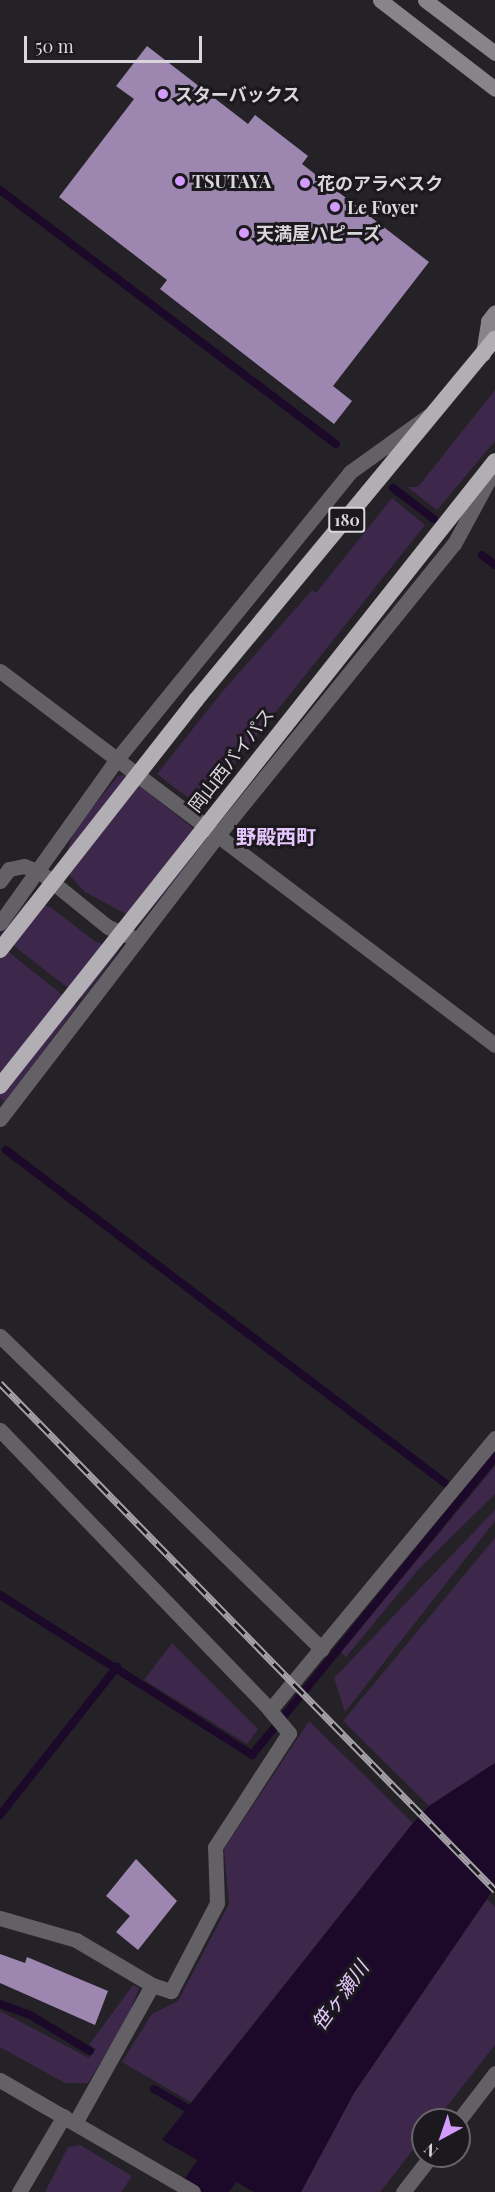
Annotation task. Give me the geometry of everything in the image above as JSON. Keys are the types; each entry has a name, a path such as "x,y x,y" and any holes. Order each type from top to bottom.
{"highway":[{"name":"180","path":"0,950 196,699 495,339"},
{"name":"岡山西バイパス","path":"0,1086 262,751 495,461"}],"main road":[{"path":"380,0 495,89"},
{"path":"425,0 495,53"},
{"path":"483,354 488,321 495,312"}],"street":[{"path":"0,923 40,872 49,850 117,759 350,472 378,447 438,410"},
{"path":"0,1119 218,835 454,544 495,468"},
{"path":"0,671 495,1045"},
{"path":"0,881 9,869 24,866 40,872 108,927 136,939"},
{"path":"0,1336 322,1648"},
{"path":"0,1430 272,1712 289,1733 215,1847 217,1903 171,1991 152,1985 76,1940 0,1918"},
{"path":"272,1712 495,1438"},
{"path":"19,2192 74,2123 152,1985"},
{"path":"468,2108 495,2073"},
{"path":"0,2080 193,2192"},
{"path":"403,2192 422,2168"}],"shaded area":[{"path":"495,390 495,441 437,510 407,487 418,487"},
{"path":"392,498 425,525 200,807 157,774 222,692 312,590 316,593"},
{"path":"126,775 203,836 202,847 141,922 85,892 70,876 66,853 75,829 118,776"},
{"path":"27,901 50,907 96,942 120,949 0,1108 4,1101 0,1098 0,945 76,1006 82,999 0,935"},
{"path":"495,1466 495,1494 418,1570 346,1657 341,1652"},
{"path":"495,1510 495,1521 345,1712 334,1678"},
{"path":"495,1538 495,1763 429,1806 343,1721"},
{"path":"172,1643 258,1729 247,1744 144,1680"},
{"path":"309,1721 413,1823 191,2102 122,2062 152,2014 178,2001 229,1904 224,1849"},
{"path":"487,1899 495,1907 495,2045 445,2108 411,2108 411,2152 380,2192 301,2192 354,2093"},
{"path":"133,1985 139,1988 129,2015 88,2083 65,2083 0,2047 0,2011 89,2058 96,2049 89,2045"},
{"path":"80,2145 132,2176 121,2192 45,2192 68,2147"}],"water":[{"path":"495,1763 495,1887 354,2093 301,2192 254,2192 162,2140 413,1823 429,1806"}],"building":[{"path":"147,46 248,124 255,115 308,156 302,164 429,262 333,386 352,401 334,424 160,289 167,280 59,197 134,99 116,86"},
{"path":"136,1859 177,1901 138,1950 116,1932 130,1916 106,1896"},
{"path":"0,1954 25,1963 27,1957 108,1991 95,2025 0,1983"}],"waterway":[{"path":"0,190 336,444"},
{"path":"393,488 434,519"},
{"path":"482,555 495,565"},
{"path":"6,1150 445,1483"},
{"path":"0,1595 252,1755 495,1457"},
{"path":"0,1815 117,1667"},
{"path":"0,2004 30,2015 90,2051"},
{"path":"154,2089 194,2112"},
{"name":"笹ヶ瀬川","path":"202,2192 251,2122"}],"railway":[{"path":"0,1383 495,1890"}],"place":[{"name":"スターバックス","path":"163,94"},
{"name":"TSUTAYA","path":"180,181"},
{"name":"花のアラベスク","path":"305,183"},
{"name":"Le Foyer","path":"335,207"},
{"name":"天満屋ハピーズ","path":"244,233"}],"district":[{"name":"野殿西町","path":"276,835"}]}
